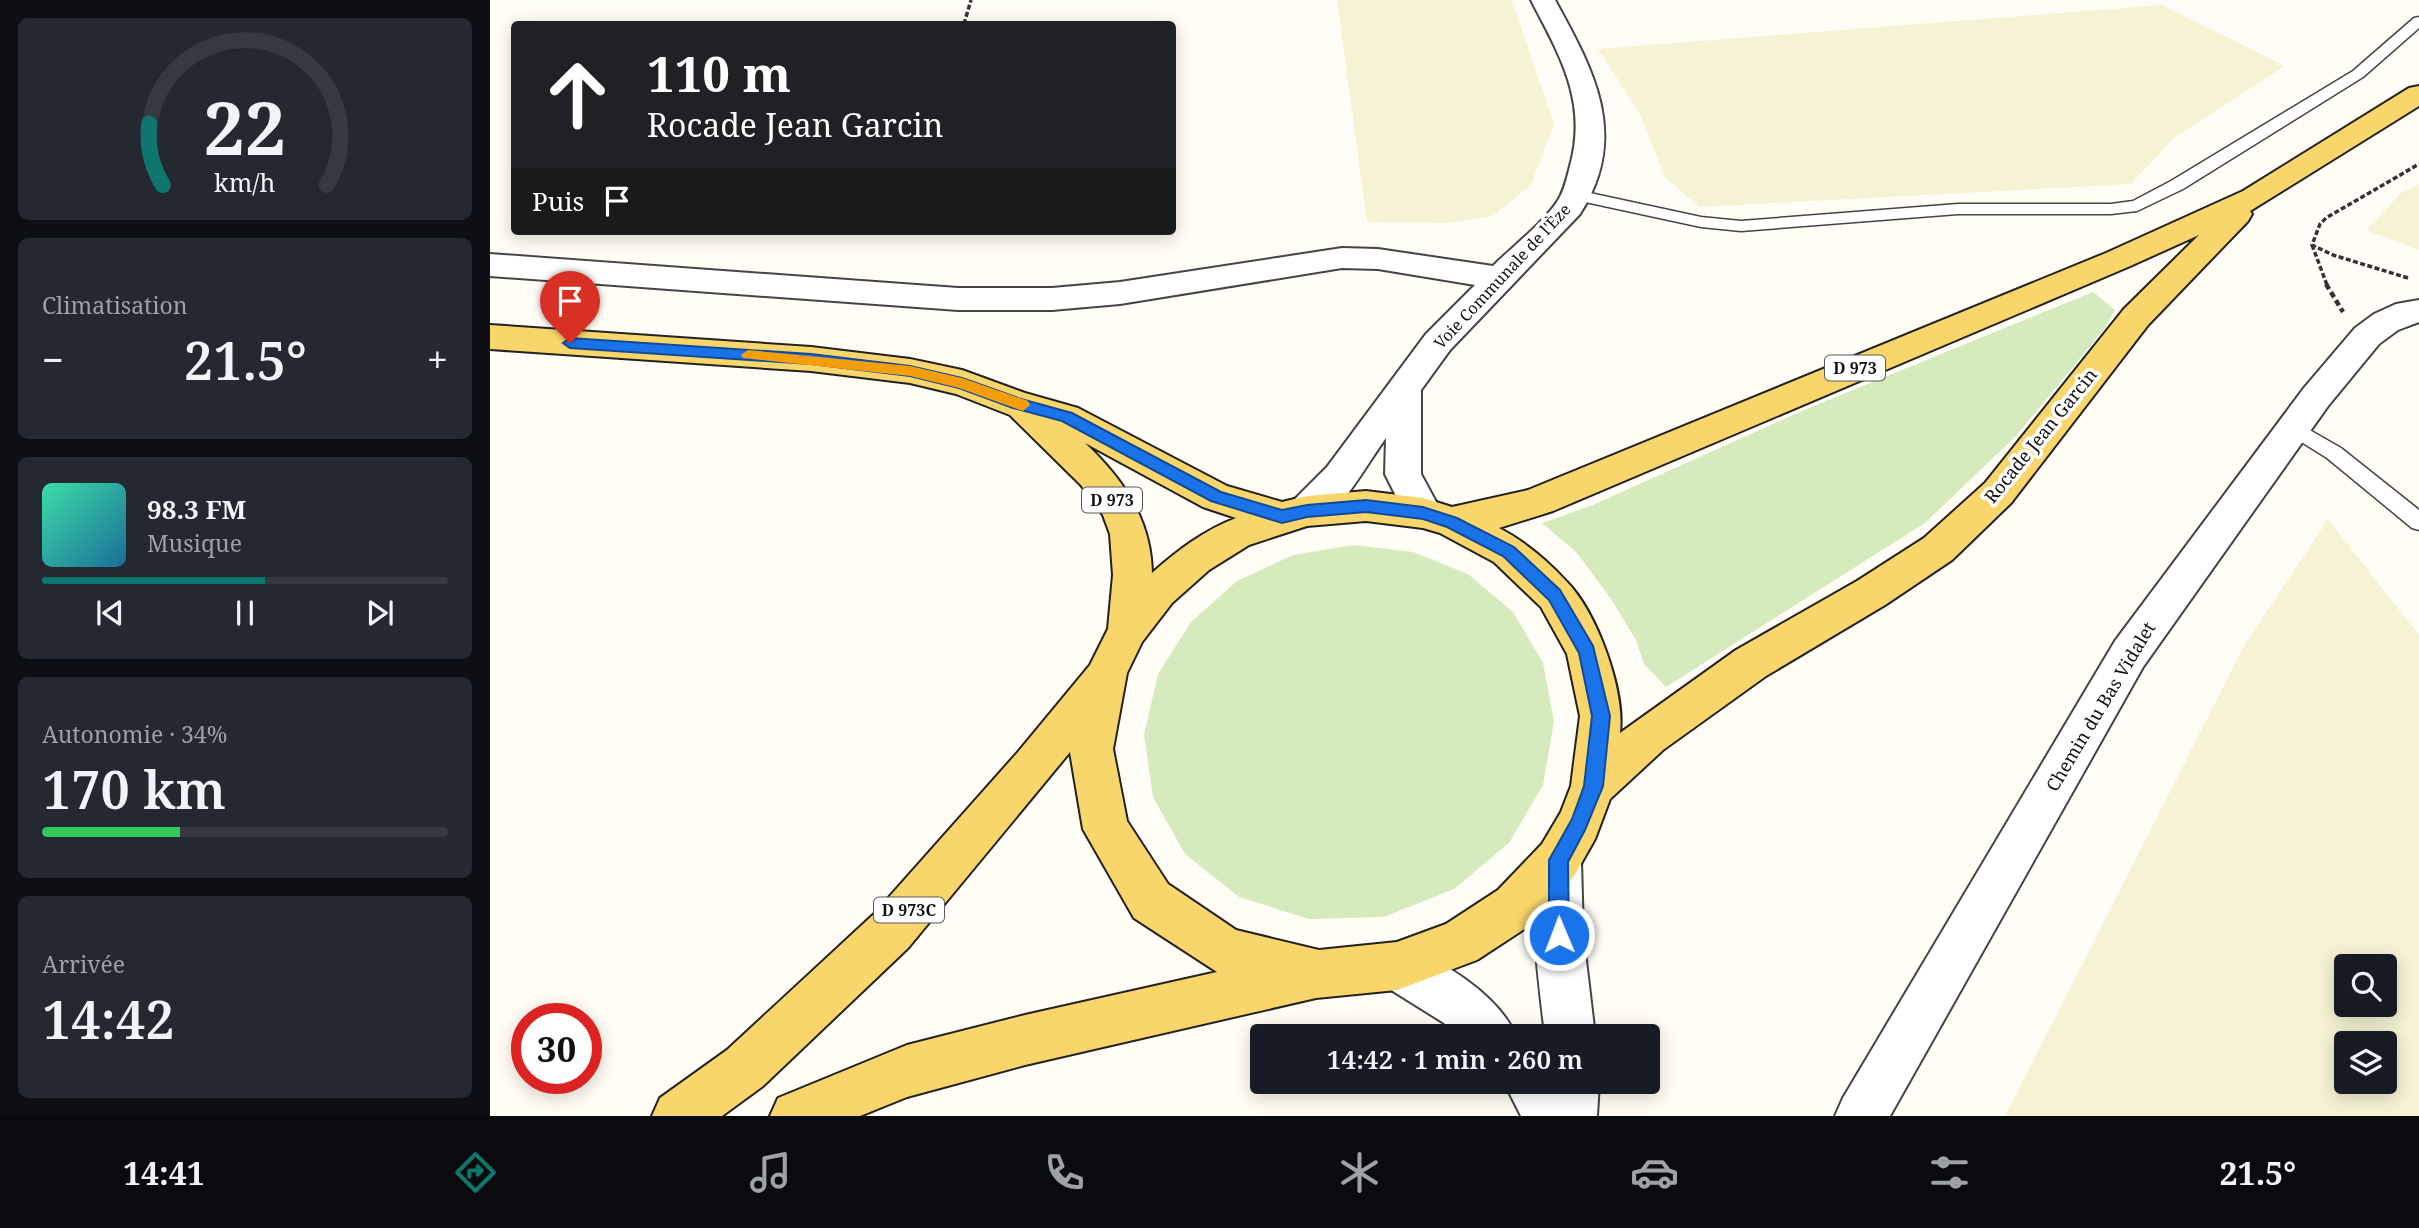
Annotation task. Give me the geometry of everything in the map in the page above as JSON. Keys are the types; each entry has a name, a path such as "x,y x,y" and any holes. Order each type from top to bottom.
{"main road":[{"name":"Rocade Jean Garcin","path":"1437,518 1510,511 1540,501 2118,260 2253,198 2419,94"},
{"name":"Rocade Jean Garcin","path":"1594,786 1648,736 1751,663 1871,593 1938,549 1998,493 2136,317 2253,198"},
{"name":"D 973","path":"490,337 811,359 897,369 962,383 1018,404 1066,417 1216,497 1294,514"},
{"name":"D 973","path":"1018,404 1098,478 1126,524 1132,565 1128,630"},
{"path":"796,1116 907,1071 1025,1040 1318,974 1397,966 1460,943 1515,907 1558,860 1579,824 1594,786 1601,716 1587,651 1555,595 1508,551 1437,518 1366,506 1294,514 1236,534 1195,559 1158,591 1128,630 1107,671 1091,749 1105,829 1151,901 1226,952 1318,974"},
{"name":"D 973C","path":"678,1116 745,1068 891,931 1033,766 1107,671"}],"street":[{"name":"Voie Communale de l'Èze","path":"1294,514 1340,477 1438,342 1569,207 1581,185 1591,119 1565,41 1543,0"},
{"path":"490,265 958,299 1052,299 1120,293 1342,258 1378,259 1499,278"},
{"name":"Chemin du Bas Vidalet","path":"1861,1116 2129,654 2294,428 2362,342 2386,322 2407,312 2417,296"},
{"path":"1404,387 1403,474 1437,518"},
{"path":"1558,860 1559,935 1569,1024"},
{"path":"1397,966 1461,1006 1479,1024"},
{"path":"1537,1094 1551,1116"},
{"path":"1571,1116 1573,1094"}],"lane":[{"path":"1576,195 1701,222 1741,226 1958,209 2111,209 2137,206 2177,185 2358,74 2419,22"},
{"path":"2294,428 2334,453 2419,522"}],"path":[{"path":"965,21 971,0"},
{"path":"2362,342 2323,278 2312,245 2320,224 2326,218 2419,164"},
{"path":"2312,245 2417,296"}],"shaded area":[{"path":"1337,0 1512,0 1554,124 1531,185 1493,216 1445,223 1367,222"},
{"path":"2162,5 2285,66 2174,138 2131,184 1699,207 1664,176 1640,114 1598,49"},
{"path":"2419,184 2419,250 2366,230 2401,193"},
{"path":"2328,519 2419,635 2419,1116 2005,1116 2244,646"}],"green space":[{"path":"2093,292 2115,310 2105,328 2016,436 1925,523 1666,687 1644,664 1636,640 1611,599 1577,553 1542,523 1593,505 1804,410"},
{"path":"1354,545 1413,552 1468,574 1513,612 1543,663 1554,721 1543,785 1509,843 1454,889 1384,917 1309,919 1239,897 1185,854 1153,797 1144,735 1158,674 1191,622 1237,581 1293,555"}],"slow traffic":[{"path":"748,355 811,359 910,371 962,383 1023,405"}],"route":[{"path":"570,343 811,359 910,371 962,383 1018,404 1066,417 1216,497 1282,517 1307,511 1366,506 1423,513 1451,522 1508,551 1555,595 1587,651 1601,716 1594,786 1579,824 1558,860 1559,935"}]}
